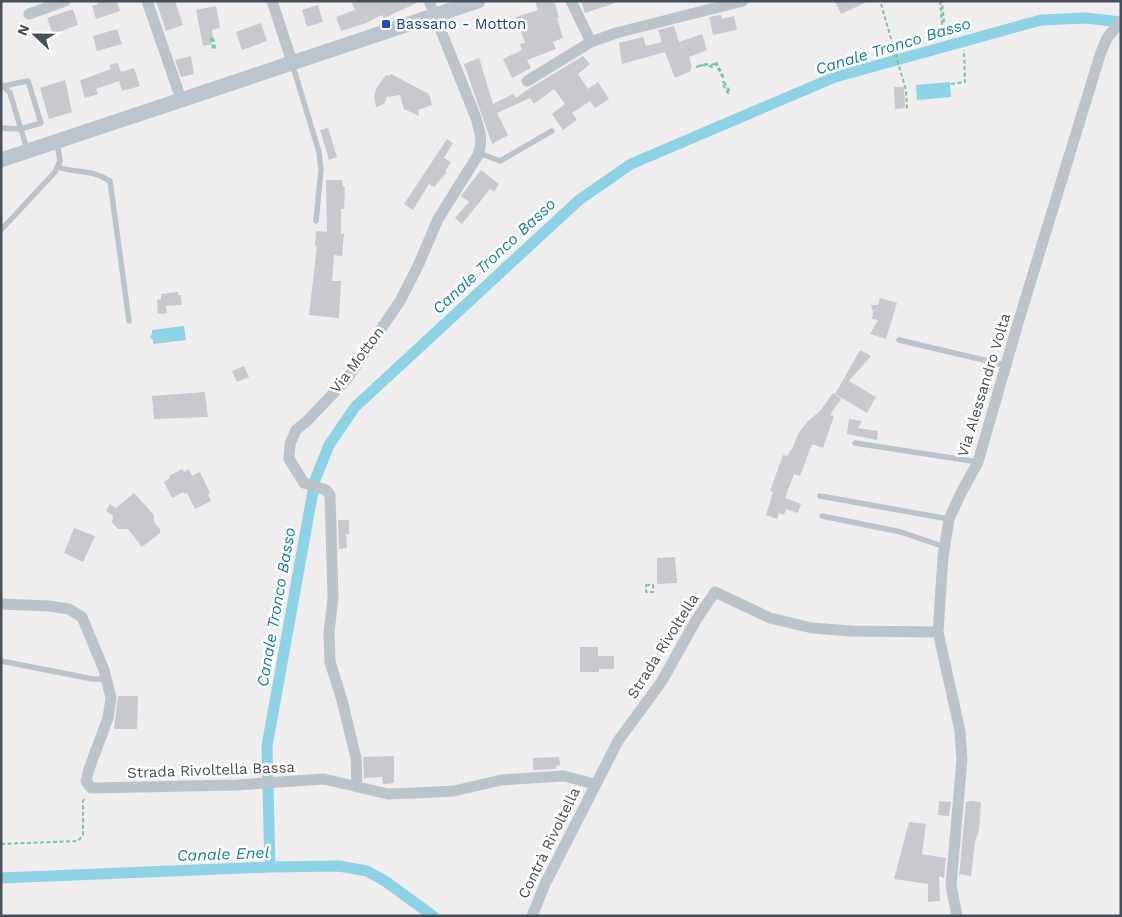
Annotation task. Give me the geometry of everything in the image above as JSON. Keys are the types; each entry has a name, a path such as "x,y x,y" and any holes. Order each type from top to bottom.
{"main road":[{"path":"1,160 478,1"}],"street":[{"path":"29,14 65,1"},
{"path":"146,1 181,99"},
{"path":"272,1 292,62"},
{"path":"429,1 476,118 482,137 479,153"},
{"path":"571,1 590,42"},
{"path":"527,81 590,42 616,33 743,1"},
{"name":"Via Alessandro Volta","path":"957,916 951,885 962,759 960,731 938,632 949,519 978,462 1005,365 1100,55 1117,26"},
{"name":"Via Motton","path":"357,787 356,758 342,700 330,662 329,634 333,596 330,495 326,490 304,483 288,459 290,444 296,430 308,421 347,379 400,301 418,266 438,219 479,153"},
{"name":"Strada Rivoltella","path":"594,784 618,741 662,681 696,620 715,592 770,618 812,628 851,631 938,632"},
{"path":"1,604 69,609 82,617 98,653 110,698 108,718 86,781 91,788"},
{"name":"Strada Rivoltella Bassa","path":"91,788 261,784 324,779 388,794 454,791 501,780 564,776 594,784"},
{"name":"Contrà Rivoltella","path":"532,916 545,884 594,784"}],"lane":[{"path":"292,62 319,152 320,170 316,221"},
{"path":"1,128 20,129 41,123 28,81 2,86"},
{"path":"2,86 10,93 28,151"},
{"path":"479,153 500,161 552,131"},
{"path":"1,230 55,172 60,161 57,140"},
{"path":"57,167 66,170 98,173 110,181 129,321"},
{"path":"899,340 1005,365"},
{"path":"855,443 978,462"},
{"path":"820,496 949,519"},
{"path":"822,516 901,532 945,547"},
{"path":"1,662 93,679 106,679"}],"path":[{"path":"941,1 944,24 942,24 941,1"},
{"path":"881,4 906,90 907,109"},
{"path":"951,84 965,82 964,50"},
{"path":"716,62 724,78 716,64 712,67 696,66 712,65 716,62"},
{"path":"1,844 78,841 83,835 83,801 91,788"}],"water":[{"path":"950,82 951,97 917,100 916,85"},
{"path":"184,326 186,340 153,344 153,340 150,337 152,330"}],"building":[{"path":"97,1 117,1 120,11 96,19 92,6 98,4"},
{"path":"156,1 175,1 183,25 166,31"},
{"path":"351,1 421,1 384,18 382,15 366,23 341,31 336,17 355,10"},
{"path":"535,1 554,1 563,38 553,42 556,49 527,60 531,68 512,78 503,59 522,50 520,44 525,43 516,17 538,10"},
{"path":"581,1 615,1 615,3 585,13"},
{"path":"835,1 869,1 841,14"},
{"path":"318,5 323,22 307,27 302,10"},
{"path":"216,6 220,28 212,30 212,44 203,46 196,10"},
{"path":"73,9 78,25 53,34 47,18"},
{"path":"721,15 722,19 734,16 737,30 713,35 709,17"},
{"path":"261,23 267,41 242,50 236,32"},
{"path":"674,26 679,42 702,34 707,50 689,57 691,71 675,78 665,52 622,64 619,43 643,37 646,46 662,42 658,30"},
{"path":"117,29 122,44 97,51 93,36"},
{"path":"191,56 194,74 181,77 175,60"},
{"path":"583,56 590,64 578,74 588,89 598,82 609,99 595,108 590,101 572,113 577,120 563,130 552,114 565,104 554,89 534,104 530,98 497,113 508,135 492,144 464,64 479,58 493,104 513,94 516,98"},
{"path":"118,63 121,72 134,68 140,86 122,91 119,81 96,89 98,94 85,98 80,81 111,69 109,65"},
{"path":"391,74 429,94 432,105 418,110 419,116 404,109 400,95 387,97 384,104 376,107 374,96 377,87 386,75 389,76"},
{"path":"65,80 72,112 49,119 40,88"},
{"path":"894,87 904,87 905,108 895,109"},
{"path":"328,128 337,157 329,160 320,130"},
{"path":"447,139 453,143 444,158 451,162 445,171 447,172 434,187 429,184 413,210 404,204"},
{"path":"481,170 499,184 494,192 490,189 462,224 455,218 469,202 461,196"},
{"path":"326,180 342,180 343,187 345,187 344,209 341,209 341,234 344,234 342,256 334,255 332,281 341,281 339,318 309,315 317,246 315,246 316,231 327,232"},
{"path":"178,292 178,295 181,295 182,305 166,306 167,313 158,314 157,300 161,299 161,294"},
{"path":"880,298 897,303 886,339 870,334 878,320 872,319 871,305 878,305"},
{"path":"860,350 871,356 849,381 876,397 867,413 835,394"},
{"path":"244,366 249,377 237,382 232,371"},
{"path":"205,392 208,417 154,419 152,396"},
{"path":"833,393 841,399 830,415 834,416 823,448 812,444 800,476 794,474 785,498 801,504 798,513 786,509 784,515 779,513 777,519 766,515 773,492 770,491 783,455 787,456 798,434 807,422 820,411"},
{"path":"849,419 862,421 858,428 878,431 877,440 847,434"},
{"path":"182,469 184,472 189,469 192,476 200,472 210,493 208,495 211,501 195,509 187,493 183,492 172,498 164,482 170,478 169,476"},
{"path":"134,493 154,515 154,522 160,529 160,533 142,547 128,529 118,529 112,522 113,516 106,511 110,504 116,508"},
{"path":"338,520 349,520 349,534 346,534 347,548 339,549"},
{"path":"74,528 95,536 83,562 64,553"},
{"path":"675,557 677,583 657,584 657,558"},
{"path":"580,647 598,647 598,656 614,656 614,669 599,669 599,672 580,672"},
{"path":"118,696 138,696 137,729 114,729"},
{"path":"394,756 394,783 383,784 382,777 364,778 363,757"},
{"path":"559,757 560,765 556,766 556,769 533,770 533,758"},
{"path":"939,801 951,802 949,816 938,815"},
{"path":"966,802 981,802 979,830 975,842 971,876 960,874 959,877"},
{"path":"909,822 926,824 922,854 946,858 944,878 939,876 940,901 928,902 928,884 894,879"}],"waterway":[{"name":"Canale Tronco Basso","path":"270,867 267,746 315,480 329,445 355,407 579,200 631,164 835,77 1041,20 1085,18 1121,22"},
{"name":"Canale Enel","path":"1,878 339,866 367,871 385,881 433,916"}],"place":[{"name":"Bassano - Motton","path":"386,24"}]}
